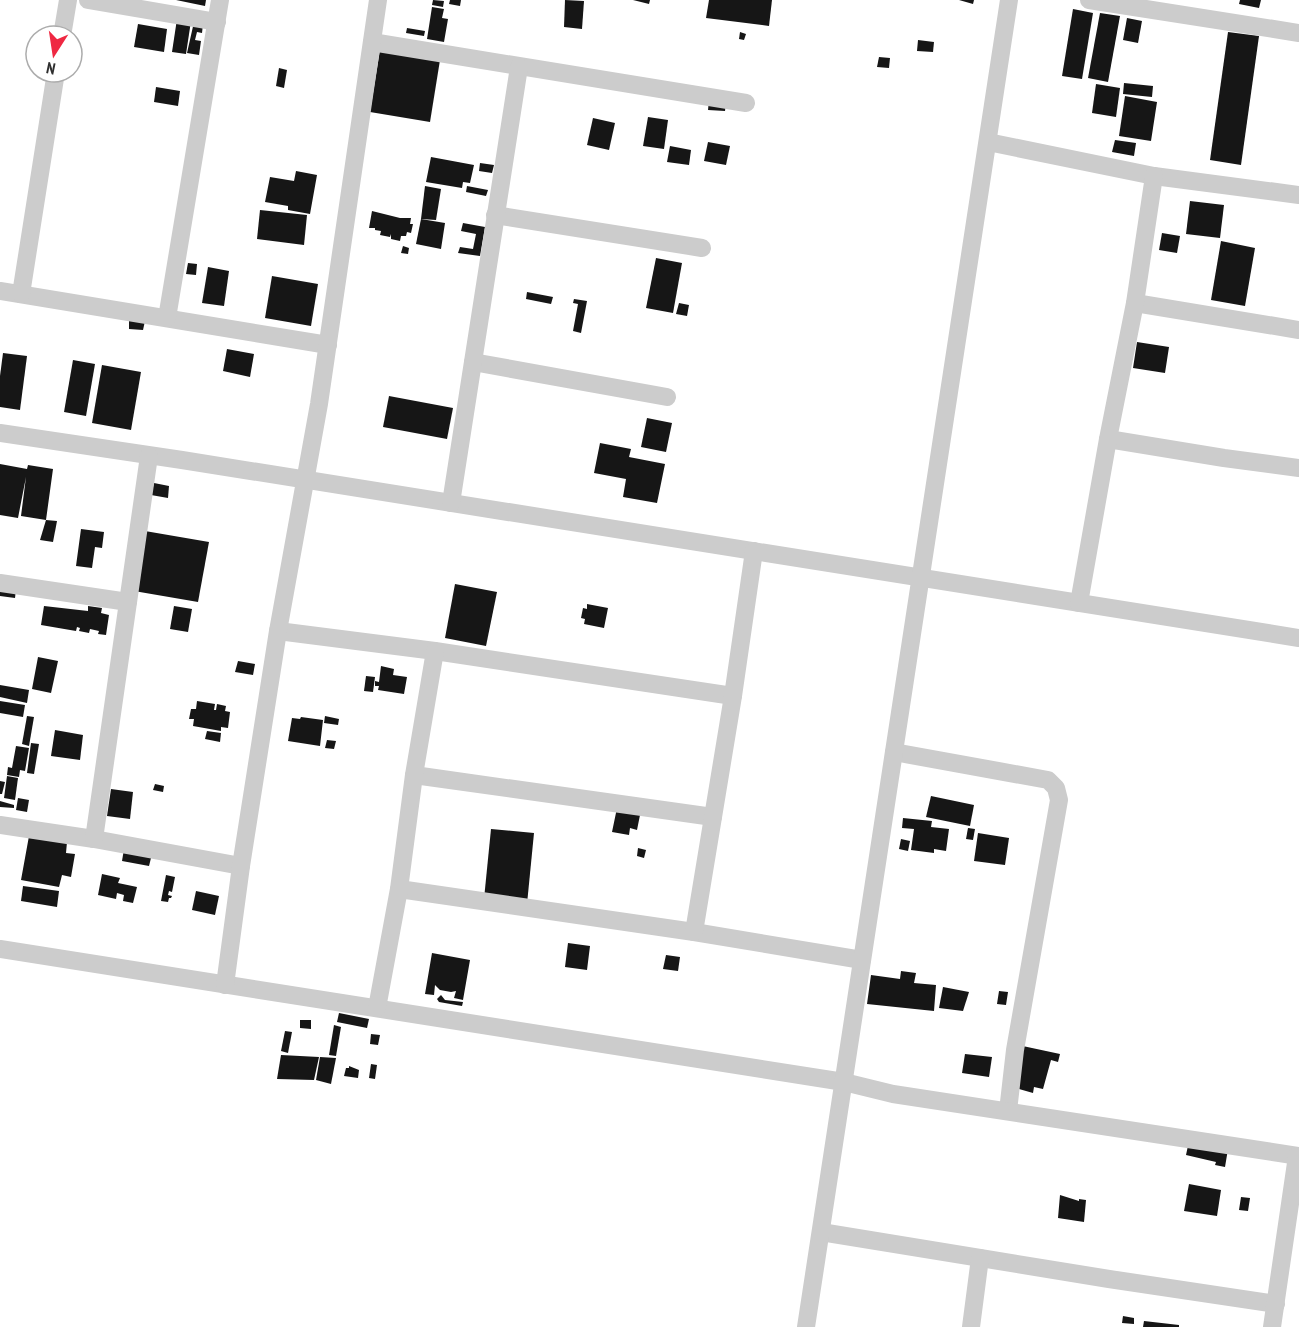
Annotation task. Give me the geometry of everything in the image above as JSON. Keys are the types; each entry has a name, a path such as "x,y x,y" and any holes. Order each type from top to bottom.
{"street":[{"path":"64,24 68,0"},
{"path":"88,0 217,22"},
{"path":"167,318 220,0"},
{"path":"225,985 278,631 307,480 328,345 378,0"},
{"path":"806,1327 1010,0"},
{"path":"1089,0 1182,7 1299,33"},
{"path":"372,42 746,103"},
{"path":"451,503 519,67"},
{"path":"21,294 54,84"},
{"path":"988,142 1154,176 1299,195"},
{"path":"1079,603 1135,303 1154,176"},
{"path":"495,215 702,248"},
{"path":"0,291 328,345"},
{"path":"1135,303 1299,330"},
{"path":"473,362 667,397"},
{"path":"0,433 1299,638"},
{"path":"1108,438 1299,468"},
{"path":"94,839 148,456"},
{"path":"694,932 733,696 754,551"},
{"path":"0,584 128,602"},
{"path":"278,631 435,651 733,696"},
{"path":"377,1008 399,889 414,775 435,651"},
{"path":"894,752 1048,780 1056,788 1059,800 1015,1050 1008,1111"},
{"path":"414,775 713,817"},
{"path":"0,825 94,839 241,867"},
{"path":"399,889 694,932 862,960"},
{"path":"0,949 844,1082 893,1094 1298,1156 1272,1327"},
{"path":"821,1232 1276,1304"},
{"path":"971,1327 980,1258"}],"building":[{"path":"176,0 206,0 205,6"},
{"path":"433,0 444,1 443,7 432,5"},
{"path":"450,0 461,0 460,6 449,4"},
{"path":"565,0 584,1 582,29 564,27"},
{"path":"633,0 650,0 649,4"},
{"path":"709,0 772,0 769,26 706,18"},
{"path":"959,0 974,0 973,4"},
{"path":"1240,0 1261,0 1259,8 1239,4"},
{"path":"432,7 444,9 442,18 448,19 444,42 427,39"},
{"path":"1073,9 1093,13 1082,79 1062,76"},
{"path":"1100,13 1120,16 1108,82 1088,78"},
{"path":"1127,18 1142,21 1138,43 1123,40"},
{"path":"177,19 191,21 186,54 172,52"},
{"path":"194,22 203,24 202,33 197,32 195,40 201,41 199,55 187,53"},
{"path":"138,24 167,29 164,52 134,47"},
{"path":"407,28 425,31 424,36 406,33"},
{"path":"740,32 746,34 744,40 739,39"},
{"path":"1228,32 1259,36 1241,165 1210,160"},
{"path":"918,40 934,42 933,52 917,51"},
{"path":"380,50 440,60 430,122 370,112"},
{"path":"879,57 890,58 889,68 877,67"},
{"path":"279,68 287,70 284,88 276,86"},
{"path":"1124,83 1153,86 1152,97 1123,94"},
{"path":"1096,84 1120,88 1116,117 1092,113"},
{"path":"156,87 180,91 178,106 154,102"},
{"path":"1125,96 1157,102 1151,141 1119,136"},
{"path":"709,100 726,101 725,111 708,110"},
{"path":"648,117 668,120 664,149 643,146"},
{"path":"593,118 615,123 609,150 587,145"},
{"path":"1115,140 1136,143 1134,156 1112,152"},
{"path":"708,142 730,146 726,165 704,161"},
{"path":"670,146 691,150 689,165 667,162"},
{"path":"431,157 474,165 470,183 463,182 462,188 426,182"},
{"path":"480,163 494,165 492,173 479,171"},
{"path":"296,171 317,175 310,214 288,210 288,206 265,202 270,177 294,181"},
{"path":"425,186 441,189 436,220 421,219"},
{"path":"467,186 488,190 486,196 466,192"},
{"path":"1190,201 1224,205 1220,238 1186,234"},
{"path":"260,210 307,215 304,245 257,239"},
{"path":"372,211 400,218 411,218 410,224 413,224 411,233 407,232 406,236 401,236 400,241 391,239 391,234 390,237 380,235 381,231 369,228"},
{"path":"421,219 445,223 441,249 416,244"},
{"path":"463,223 485,227 480,256 458,253 460,247 473,249 476,234 461,231"},
{"path":"1162,233 1180,236 1177,253 1159,250"},
{"path":"1221,241 1255,248 1245,306 1211,300"},
{"path":"403,246 409,248 408,254 401,253"},
{"path":"656,258 682,263 673,313 646,308"},
{"path":"188,263 197,264 196,275 186,274"},
{"path":"208,267 229,271 224,306 202,303"},
{"path":"272,276 318,284 311,326 265,318"},
{"path":"527,292 553,297 551,304 526,299"},
{"path":"574,299 587,301 581,333 573,331 578,304 573,303"},
{"path":"679,303 689,305 687,316 676,314"},
{"path":"129,318 145,321 143,330 129,329"},
{"path":"1137,342 1169,347 1165,373 1133,368"},
{"path":"227,349 254,354 250,377 223,371"},
{"path":"3,353 27,356 20,410 0,407"},
{"path":"73,360 95,364 86,416 64,412"},
{"path":"102,365 141,372 131,430 92,423"},
{"path":"389,396 453,408 447,439 383,427"},
{"path":"647,418 672,423 666,452 641,447"},
{"path":"600,443 631,449 629,457 665,464 657,503 623,497 626,479 594,473"},
{"path":"0,464 27,469 28,465 53,469 46,520 21,516 26,477 18,518 0,515"},
{"path":"154,483 169,486 168,498 151,495"},
{"path":"46,520 57,521 53,542 40,540"},
{"path":"81,529 104,532 102,548 95,547 92,568 76,566"},
{"path":"145,531 209,542 198,602 134,591"},
{"path":"455,584 497,592 486,646 445,638"},
{"path":"0,586 16,589 15,598 0,596"},
{"path":"587,604 608,608 604,628 584,624 585,619 581,618 583,608 587,609"},
{"path":"44,606 88,611 88,606 102,608 101,613 109,615 106,635 98,634 99,631 90,629 89,633 79,631 80,628 77,627 76,631 41,625"},
{"path":"174,606 192,609 188,632 170,629"},
{"path":"38,657 58,661 51,693 32,689"},
{"path":"238,661 255,664 253,675 235,672"},
{"path":"381,666 394,669 393,675 407,677 404,694 378,690 379,686 375,686 375,681 379,682"},
{"path":"366,676 375,677 373,692 364,691"},
{"path":"0,685 29,690 27,703 0,697"},
{"path":"0,701 25,705 23,717 0,713"},
{"path":"197,701 215,704 214,710 217,704 226,706 225,711 230,712 228,728 221,727 221,731 193,726 194,719 189,719 191,709 196,709"},
{"path":"27,716 34,717 29,746 22,744"},
{"path":"325,716 339,719 338,725 324,723"},
{"path":"301,717 323,720 320,746 288,741 292,718 300,719"},
{"path":"55,730 83,735 80,760 51,756"},
{"path":"207,731 221,733 220,742 205,739"},
{"path":"327,740 336,741 334,749 325,748"},
{"path":"31,743 39,744 34,774 27,773"},
{"path":"16,746 29,748 25,771 20,770 19,777 7,775 8,767 12,768"},
{"path":"7,776 18,778 15,800 4,798"},
{"path":"0,781 5,782 2,794 0,794"},
{"path":"155,784 164,786 163,792 153,790"},
{"path":"111,789 133,792 130,819 107,816"},
{"path":"931,796 974,805 970,826 926,817"},
{"path":"18,798 29,800 27,812 16,810"},
{"path":"0,801 14,805 14,808 0,807"},
{"path":"617,808 640,815 637,830 630,828 629,835 612,832"},
{"path":"903,818 932,821 931,827 949,829 946,851 934,849 934,853 911,850 914,829 902,828"},
{"path":"968,828 975,829 973,840 966,839"},
{"path":"491,829 534,833 527,904 484,899"},
{"path":"978,833 1009,838 1005,865 974,861"},
{"path":"29,836 67,842 66,853 75,854 71,877 62,875 59,887 21,880"},
{"path":"901,839 910,841 908,851 899,849"},
{"path":"638,848 646,850 644,858 637,856"},
{"path":"124,849 152,854 149,866 122,861"},
{"path":"102,874 120,878 118,883 137,887 133,903 123,901 124,895 117,893 116,899 98,895"},
{"path":"166,875 175,877 172,892 169,891 168,895 172,896 168,902 161,901"},
{"path":"23,886 59,891 57,907 21,901"},
{"path":"196,891 219,896 215,915 192,910"},
{"path":"568,943 590,946 587,970 565,967"},
{"path":"432,953 470,960 463,1000 454,998 456,991 440,990 435,985 434,995 425,994"},
{"path":"666,955 680,957 678,971 663,969"},
{"path":"901,971 916,973 914,983 936,985 934,1011 867,1004 871,975 900,979"},
{"path":"943,987 969,992 963,1011 939,1008"},
{"path":"999,991 1008,992 1006,1005 997,1004"},
{"path":"441,995 445,1000 463,1002 462,1006 439,1002 437,999"},
{"path":"339,1013 369,1019 367,1028 337,1022"},
{"path":"300,1020 311,1020 311,1029 300,1028"},
{"path":"334,1025 341,1027 336,1056 329,1055"},
{"path":"285,1031 292,1032 288,1053 281,1051"},
{"path":"371,1034 380,1035 378,1045 370,1044"},
{"path":"1018,1045 1060,1054 1058,1062 1051,1060 1043,1089 1034,1087 1033,1093 1019,1089"},
{"path":"965,1054 992,1057 989,1077 962,1073"},
{"path":"281,1055 319,1057 314,1080 277,1079"},
{"path":"320,1057 336,1058 331,1084 316,1080"},
{"path":"371,1064 377,1065 375,1079 369,1078"},
{"path":"349,1066 359,1070 358,1078 344,1076"},
{"path":"1189,1141 1228,1149 1225,1167 1215,1165 1216,1162 1186,1155"},
{"path":"1189,1184 1221,1190 1217,1216 1184,1211"},
{"path":"1060,1195 1079,1201 1079,1199 1086,1200 1084,1222 1058,1218"},
{"path":"1241,1197 1250,1198 1248,1211 1239,1210"},
{"path":"1123,1316 1134,1318 1134,1324 1122,1323"},
{"path":"1144,1321 1179,1325 1179,1327 1143,1327"}]}
